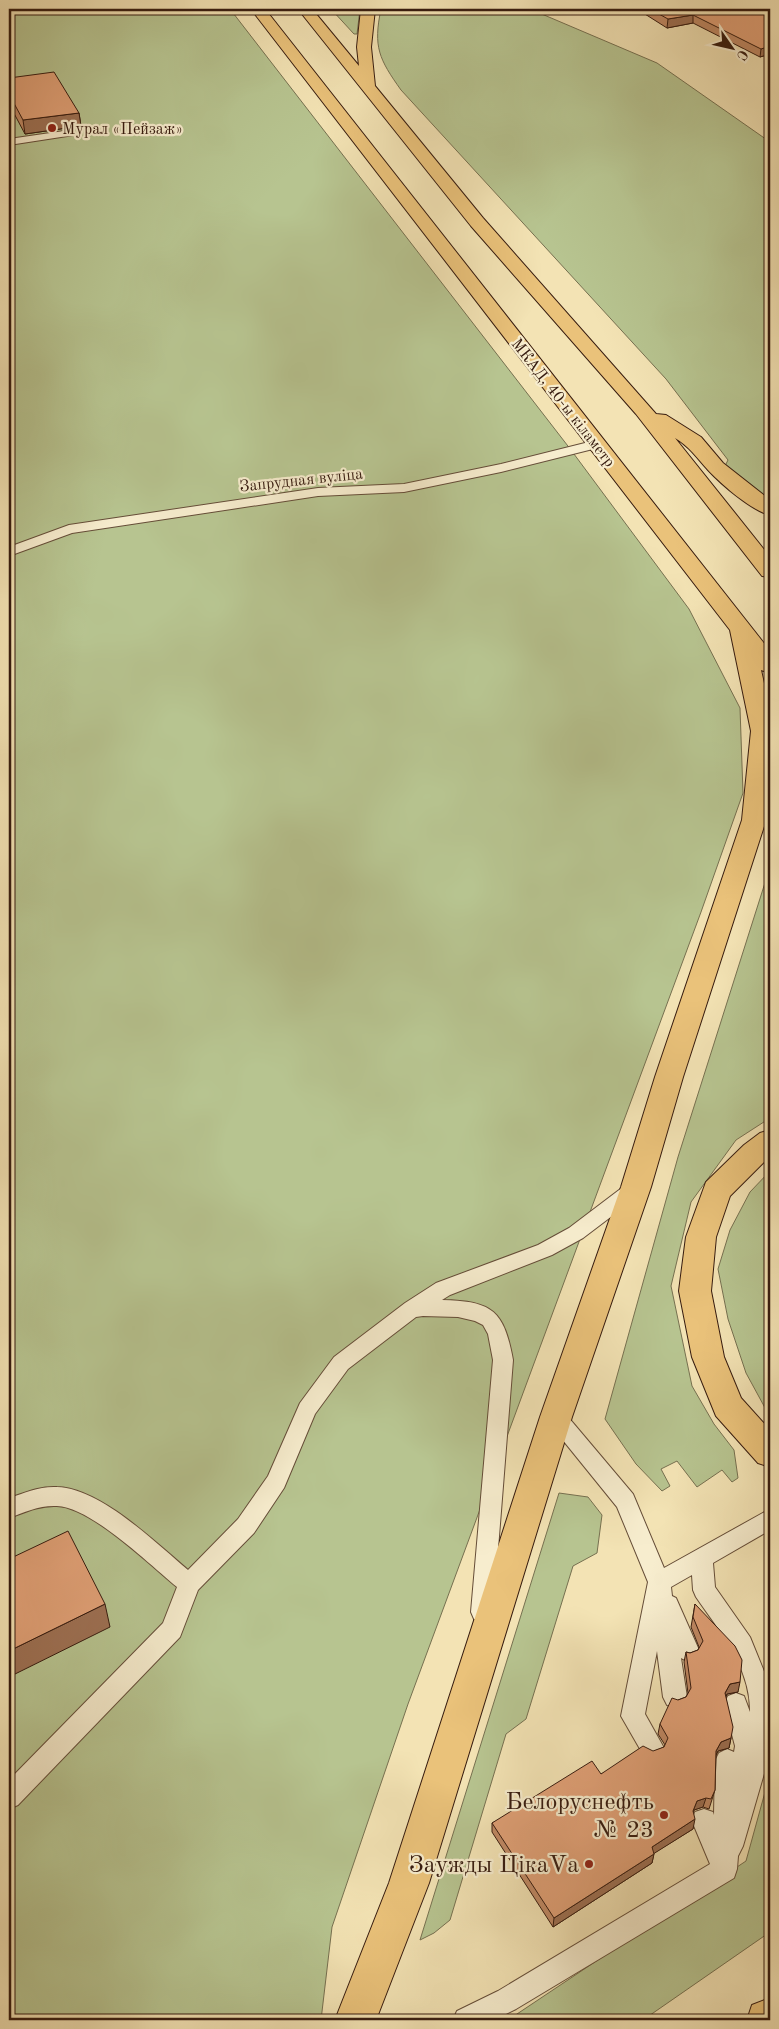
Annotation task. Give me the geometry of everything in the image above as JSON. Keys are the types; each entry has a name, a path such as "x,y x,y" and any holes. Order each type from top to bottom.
{"main road":[{"name":"МКАД, 40-ы кіламетр","path":"258,9 770,666"},
{"path":"305,9 477,222 642,410 770,570"},
{"path":"368,9 364,46 368,88"},
{"path":"642,410 694,441 716,467 744,491 770,509"},
{"path":"356,2020 409,1883 556,1417 636,1187 669,1077 754,820 762,731 741,628"},
{"path":"770,1141 754,1153 717,1190 701,1237 695,1292 708,1358 728,1406 770,1453"}],"lane":[{"path":"9,142 70,133"},
{"name":"Запрудная вуліца","path":"9,552 69,529 318,492 404,488 501,468 597,444"},
{"path":"9,1797 172,1630 189,1584 246,1526 276,1481 307,1409 341,1363 412,1309 443,1289 552,1246 576,1232 636,1187"},
{"path":"412,1309 438,1307 482,1315 494,1324 503,1360 478,1661"},
{"path":"556,1417 626,1501 687,1650"},
{"path":"9,1508 30,1499 64,1497 90,1507 98,1511 189,1584"},
{"path":"652,1748 633,1716 659,1582 770,1519"},
{"path":"466,2020 507,2000 725,1869 760,1744 762,1694 742,1645 704,1590 702,1557"},
{"path":"659,1582 675,1698"},
{"path":"725,1869 747,1746 736,1704"},
{"path":"725,1869 726,1761"},
{"path":"704,1821 725,1869"}],"green space":[{"path":"9,9 230,9 571,450 689,609 740,708 743,793 701,912 408,1704 332,1927 321,2020 9,2020"},
{"path":"331,9 360,9 357,34 354,34"},
{"path":"381,9 530,9 657,63 770,142 770,500 725,466 728,460 666,379 401,90 387,70 380,52 378,33"},
{"path":"770,867 770,1118 736,1140 691,1202 671,1286 692,1386 714,1424 734,1450 738,1478 732,1482 722,1470 697,1487 677,1461 661,1469 670,1486 662,1491 636,1464 605,1419 678,1157"},
{"path":"770,1171 770,1417 746,1373 728,1319 718,1269 730,1230 750,1192"},
{"path":"559,1493 588,1497 602,1515 597,1553 573,1566 526,1719 506,1734 450,1920 434,1933 420,1940"},
{"path":"770,1774 770,1932 643,2020 508,2020 746,1861"}],"building":[{"path":"650,9 770,9 770,46 761,49 693,15 668,19"},
{"path":"54,72 79,113 23,120 9,94 9,78"},
{"path":"68,1531 105,1604 9,1651 9,1559"},
{"path":"695,1604 735,1646 742,1660 740,1682 730,1684 725,1693 733,1727 731,1738 721,1742 716,1751 715,1790 711,1799 706,1798 697,1801 693,1811 695,1819 652,1847 654,1854 554,1918 492,1823 592,1761 601,1774 643,1746 653,1751 664,1747 668,1738 660,1724 672,1698 678,1700 686,1697 691,1688 686,1652 690,1653 698,1650 703,1641 693,1617"}],"place":[{"name":"Мурал «Пейзаж»","path":"52,128"},
{"name":"Белоруснефть № 23","path":"664,1815"},
{"name":"Заужды ЦікаVа","path":"589,1864"}]}
